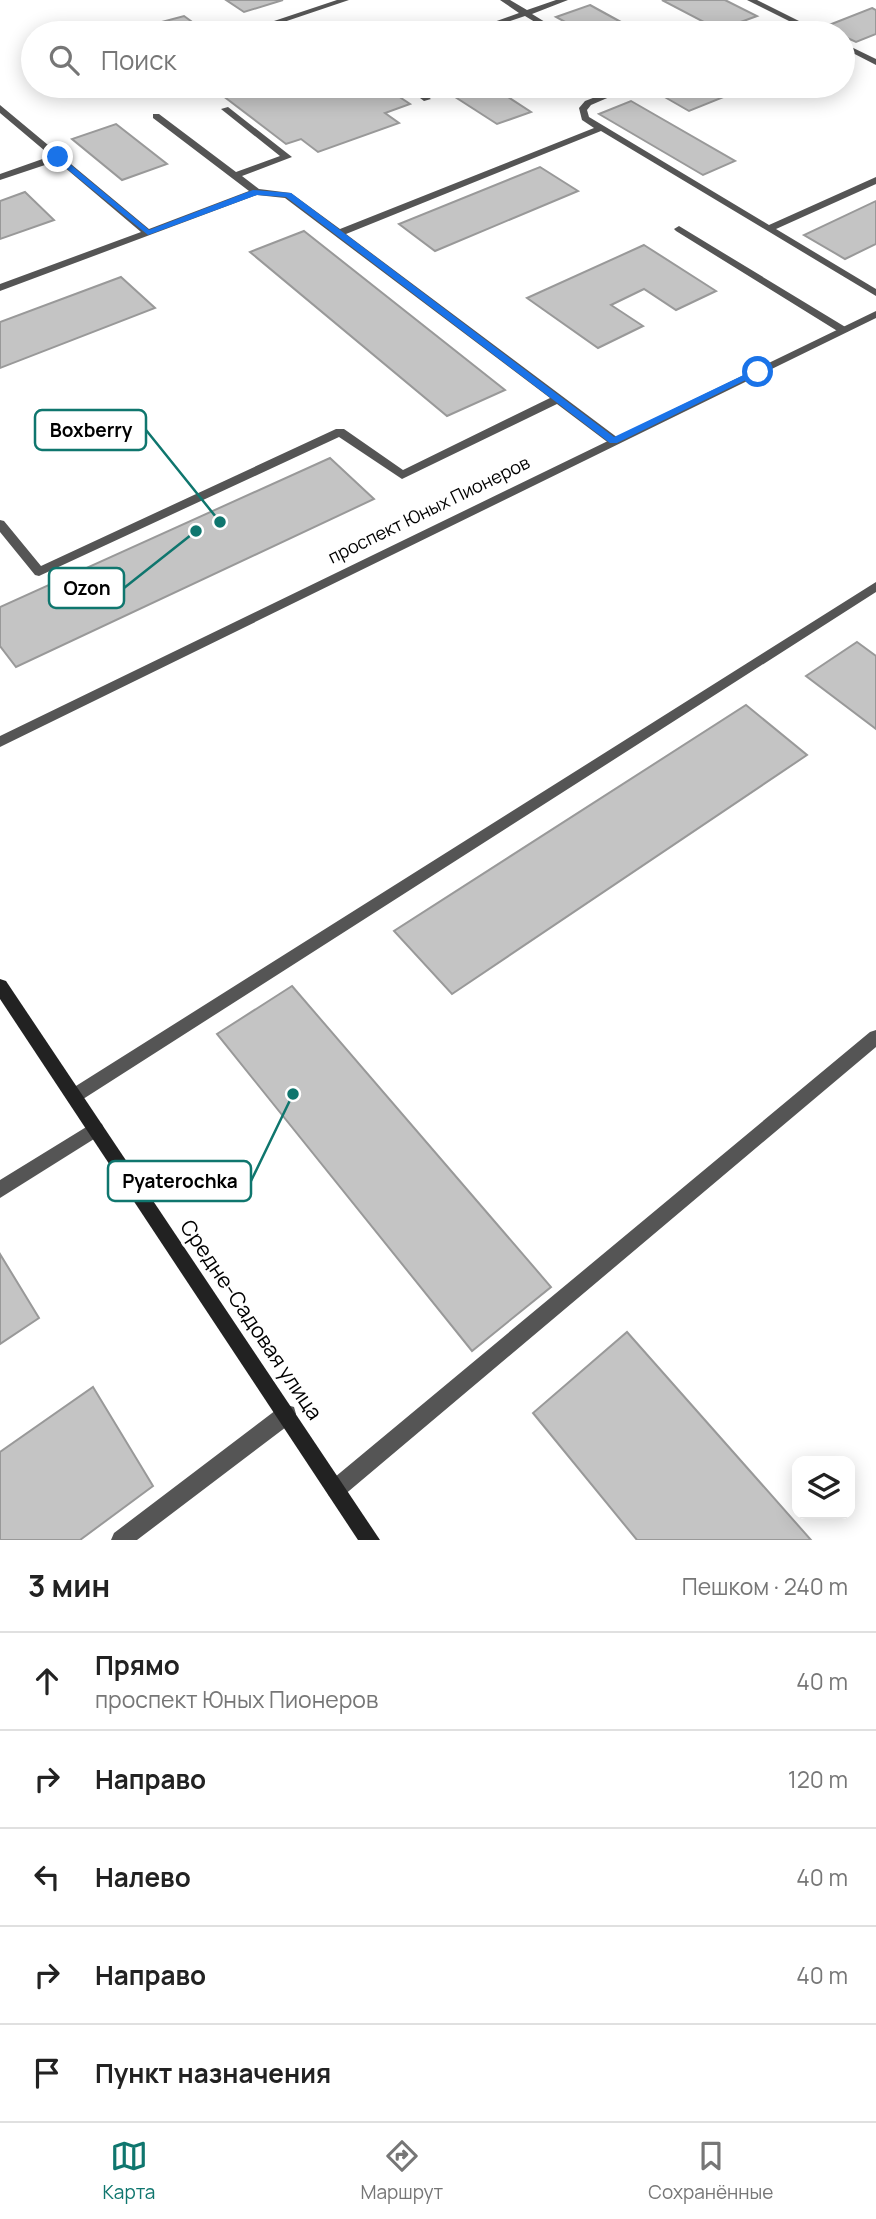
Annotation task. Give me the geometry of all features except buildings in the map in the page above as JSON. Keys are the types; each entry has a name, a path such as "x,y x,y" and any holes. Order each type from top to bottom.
{"street":[{"path":"279,21 345,0"},
{"path":"503,0 539,21"},
{"path":"502,21 564,0"},
{"path":"751,0 794,21"},
{"path":"855,51 876,62"},
{"path":"601,98 588,103 582,110 585,118 599,129 876,293"},
{"path":"0,108 148,233"},
{"path":"225,109 287,157 234,176"},
{"path":"156,117 256,192"},
{"path":"339,233 599,129"},
{"path":"0,177 58,157"},
{"path":"768,229 876,180"},
{"path":"0,288 256,192 288,195 614,441"},
{"path":"679,229 843,330"},
{"name":"проспект Юных Пионеров","path":"0,742 876,314"},
{"path":"0,524 39,572 340,432 402,475 558,399"},
{"path":"74,1096 876,586"},
{"name":"Средне-Садовая улица","path":"0,986 370,1540"},
{"path":"336,1489 876,1037"},
{"path":"0,1190 96,1129"},
{"path":"121,1540 286,1414"}],"place":[{"name":"Boxberry","path":"220,522"},
{"name":"Ozon","path":"196,531"},
{"name":"Pyaterochka","path":"293,1094"}],"route":[{"path":"58,157 148,233 256,192 288,195 614,441 758,372"}]}
